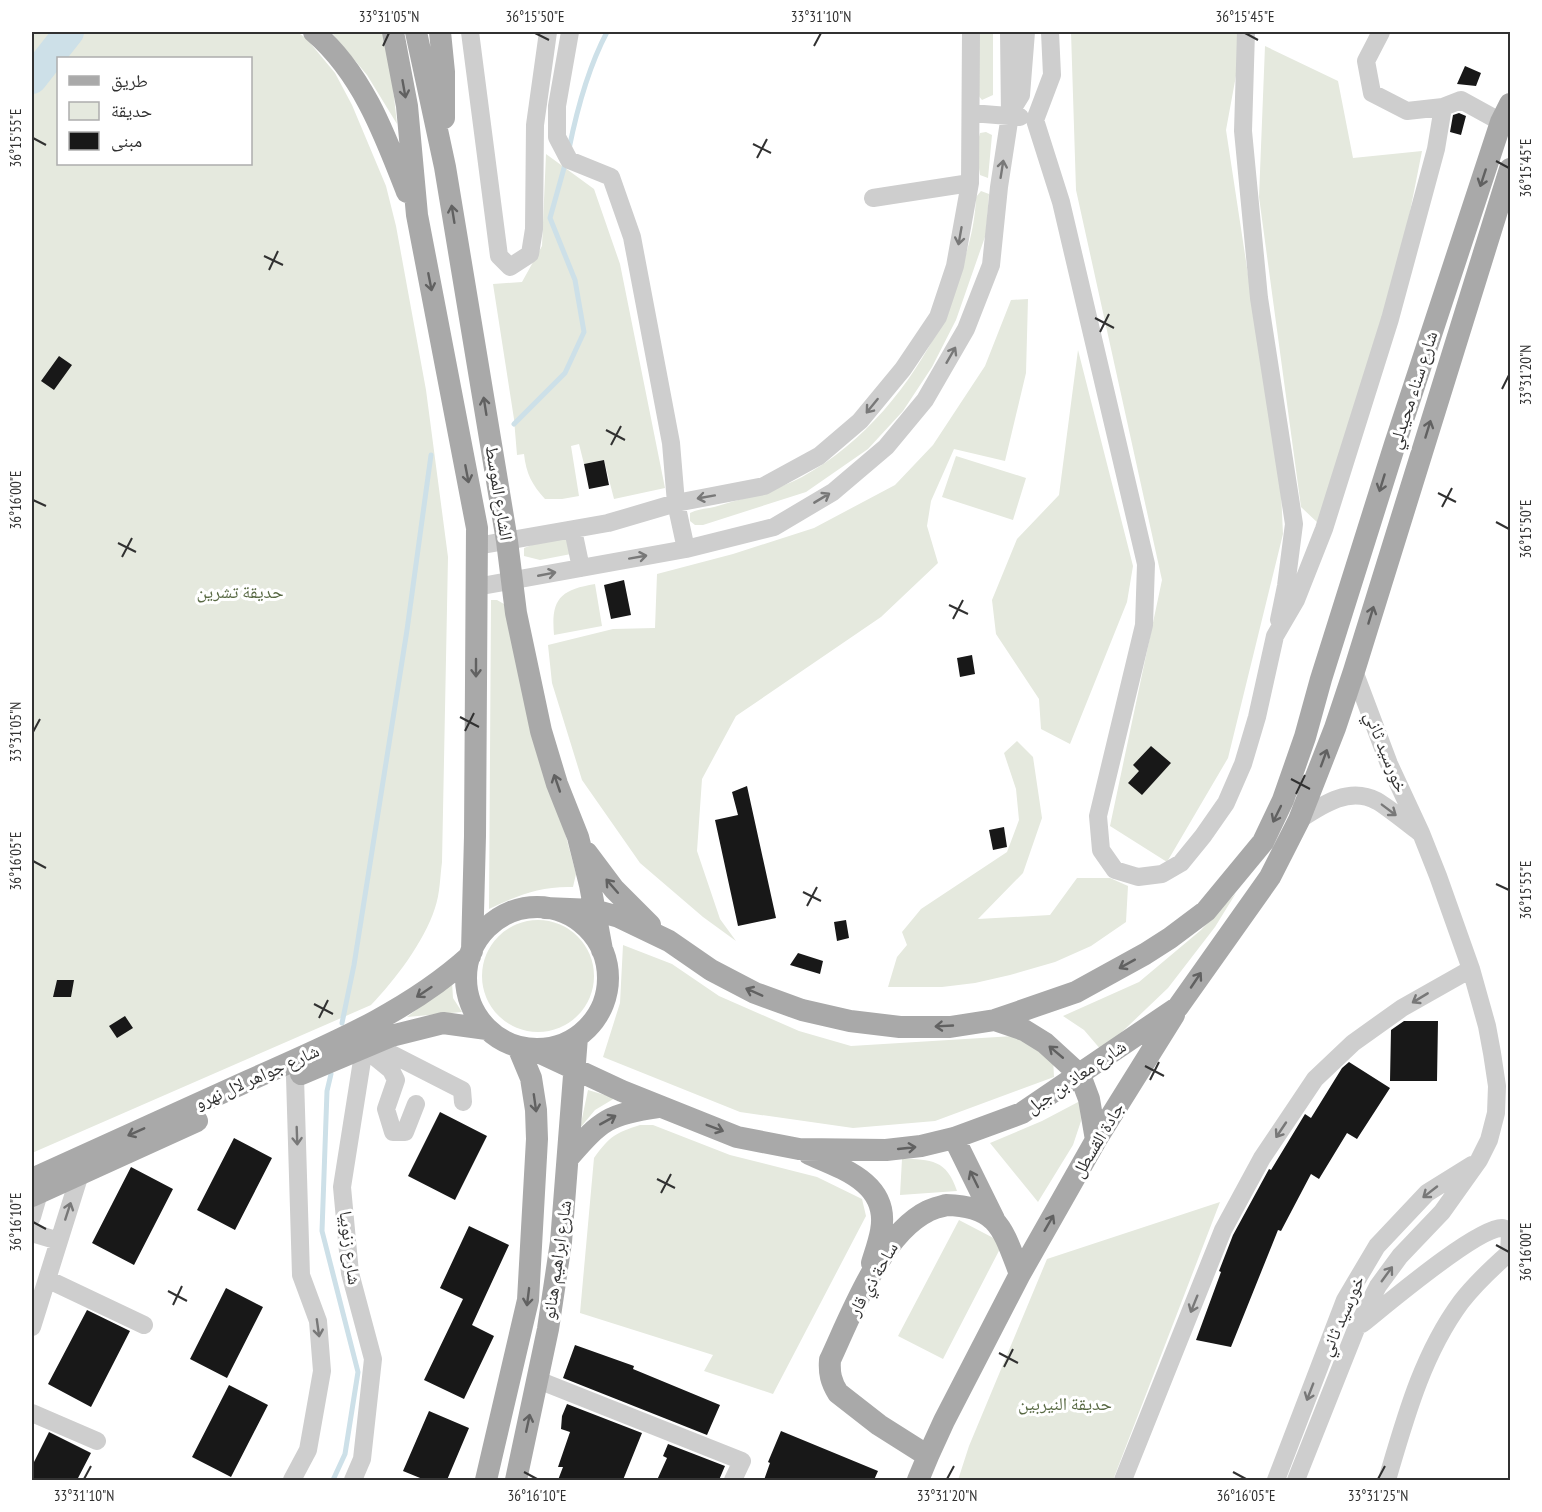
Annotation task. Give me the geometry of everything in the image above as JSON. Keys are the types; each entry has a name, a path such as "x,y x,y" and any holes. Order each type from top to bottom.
{"main road":[{"path":"314,32 346,67 373,109 417,216"},
{"name":"الشارع الموسط","path":"393,32 407,106 417,216 475,517 477,587 471,953"},
{"name":"الشارع الموسط","path":"416,32 445,167 507,541 516,613 541,730 557,784 578,837 602,950"},
{"path":"440,32 444,72 445,167"},
{"name":"شارع سناء محيدلي","path":"995,1020 1076,992 1170,938 1206,911 1263,842 1283,800 1305,737 1391,455 1506,113"},
{"name":"شارع سناء محيدلي","path":"1353,671 1510,169"},
{"name":"شارع معاذ بن جبل","path":"526,1048 660,1107 737,1137 799,1149 886,1150 921,1146 954,1138 1022,1113 1178,1008 1270,876 1299,820 1335,728 1353,671"},
{"path":"578,837 590,859 640,916 669,941 711,969 755,993 811,1012 850,1022 900,1027 950,1027 995,1020 1024,1030 1045,1043 1080,1075 1089,1099 1096,1140"},
{"path":"545,908 563,912 579,921 593,934 602,950 608,969 607,988 602,1007 592,1023 578,1037 557,1046 526,1048 501,1040 487,1029 474,1012 467,992 466,971 471,953 484,931 501,917 523,909 545,908 594,910 628,921 669,941"},
{"name":"شارع جواهر لال نهرو","path":"34,1189 363,1029 452,972 471,953"},
{"name":"جادة القسطل","path":"1020,1274 1096,1140 1178,1008"},
{"name":"شارع جواهر لال نهرو","path":"34,1189 80,1174 391,1036 443,1023 487,1029"},
{"name":"شارع ابراهيم هنانو","path":"516,1480 538,1380 561,1242 578,1037"},
{"name":"شارع ابراهيم هنانو","path":"486,1480 528,1300 537,1139 536,1110 526,1048"},
{"path":"569,1157 588,1135 605,1121 626,1111 660,1107"},
{"path":"918,1480 944,1420 1020,1274 1003,1231 994,1219 954,1138"},
{"path":"799,1149 844,1169 864,1182 879,1201 881,1229 867,1283"},
{"name":"ساحة ذي قار","path":"928,1456 879,1425 838,1393 831,1379 830,1360 882,1257 914,1219 929,1210 946,1205 963,1206 980,1211 994,1219"}],"street":[{"path":"470,32 500,256 510,267 530,254 534,229 535,124 548,32"},
{"path":"570,32 557,106 557,137 569,160 611,177 632,237 670,443 676,503 686,549"},
{"path":"477,546 608,523 676,503 764,486 819,456 860,421 903,369 938,317 955,266 970,183 971,32"},
{"path":"477,587 686,549 774,527 833,492 886,447 925,400 966,329 991,265 999,187 1010,115 1009,32"},
{"path":"1010,115 1021,95 1026,32"},
{"path":"1050,32 1052,75 1035,120 1061,202 1146,564 1144,625 1098,816 1101,850 1115,870 1138,877 1162,874 1181,863 1226,803 1243,764 1257,717 1286,586 1294,524 1259,298 1243,131 1246,32"},
{"path":"1381,32 1366,61 1372,93 1407,111 1443,107 1461,100 1506,113"},
{"path":"1275,636 1296,600 1324,529 1390,319 1436,149 1443,107"},
{"path":"971,112 1010,115 1035,120"},
{"path":"873,198 970,183"},
{"path":"573,530 581,568"},
{"name":"خورسيد ثاني","path":"1296,1480 1356,1329 1378,1286 1400,1256 1442,1212 1479,1160 1489,1140 1496,1113 1497,1086 1487,1026 1471,969 1421,833 1389,764 1353,671"},
{"name":"خورسيد ثاني","path":"1299,820 1337,798 1351,796 1378,801 1421,833"},
{"path":"1123,1480 1223,1230 1262,1158 1315,1079 1353,1043 1402,1008 1471,969"},
{"path":"368,1046 462,1090 463,1102"},
{"path":"368,1046 391,1070 396,1080 386,1109 393,1132 405,1132 416,1104"},
{"name":"شارع زنوبيا","path":"353,1480 362,1459 373,1359 350,1273 342,1187 368,1046"},
{"path":"292,1480 308,1450 322,1371 318,1321 302,1275 295,1077"},
{"name":"خورسيد ثاني","path":"1276,1480 1345,1300 1377,1246 1427,1193 1479,1160"},
{"path":"32,1327 80,1174"},
{"path":"32,1217 34,1189"},
{"path":"1356,1329 1451,1253 1493,1230 1503,1228 1510,1232 1509,1253 1482,1278 1461,1303 1440,1337 1411,1399 1388,1480"},
{"path":"32,1233 59,1241"},
{"path":"47,1279 144,1324"},
{"path":"538,1380 742,1461 733,1480"},
{"path":"32,1413 97,1441"}],"green space":[{"name":"حديقة تشرين","path":"32,32 297,32 306,38 335,73 352,105 386,186 396,226 426,390 448,557 442,862 437,903 416,947 390,984 371,1005 32,1153"},
{"path":"331,32 383,32 391,70 397,124 367,75"},
{"path":"979,32 993,32 993,95 982,100 978,95"},
{"path":"1071,32 1244,32 1226,130 1281,491 1283,534 1228,758 1167,862 1110,826 1162,580 1076,190"},
{"path":"1265,46 1338,81 1353,158 1422,151 1403,247 1319,524 1301,507 1259,197"},
{"path":"986,132 992,135 988,178 980,175 978,154 980,133"},
{"path":"546,154 594,189 620,264 665,488 614,499 604,460 584,464 579,444 571,446 579,496 545,499 530,478 524,454 517,455 514,419 493,284 522,282 542,246"},
{"path":"981,191 989,194 986,234 956,320 932,367 903,411 868,449 806,492 703,525 695,525 690,521 690,513 694,511 762,493 802,477 846,447 884,411 915,369 943,319 967,250 976,197"},
{"path":"1028,299 1026,373 1005,461 954,449 931,501 927,526 938,563 881,617 736,716 702,779 697,851 720,919 736,941 703,917 640,863 582,780 552,683 548,645 613,629 655,628 657,574 733,554 814,528 895,485 933,445 985,366 1011,300"},
{"path":"1078,350 1133,566 1127,602 1070,744 1041,729 1039,699 996,634 992,600 1017,539 1059,495"},
{"path":"956,456 1026,478 1013,520 942,497"},
{"path":"568,536 571,554 540,560 524,556 524,548 550,538"},
{"path":"595,584 602,626 554,635 554,613 560,599 573,590"},
{"path":"491,600 504,604 576,874 573,887 530,892 489,909"},
{"path":"1017,741 1033,757 1042,818 1023,873 978,919 1050,915 1077,878 1110,878 1128,886 1126,922 1091,946 1055,962 1010,975 942,987 888,987 897,957 907,945 902,932 921,909 1007,852 1019,820 1016,789 1004,753"},
{"path":"1236,893 1215,927 1168,988 1102,1051 1084,1030 1063,1016 1139,982 1201,930"},
{"path":"538,920 559,925 577,937 589,955 594,976 589,997 577,1015 559,1027 538,1032 517,1027 499,1015 487,997 482,976 487,955 499,937 517,925"},
{"path":"623,945 672,964 719,996 799,1031 851,1046 1014,1036 1053,1058 1054,1077 935,1121 853,1128 740,1112 603,1057 620,1003"},
{"path":"452,982 453,998 462,1012 407,1017"},
{"path":"588,1090 615,1098 595,1110 580,1128"},
{"path":"1080,1101 1081,1121 1073,1145 1038,1202 990,1143 1042,1121"},
{"path":"640,1125 653,1125 730,1155 817,1177 862,1199 866,1216 773,1394 704,1371 713,1355 580,1313 594,1158 614,1136"},
{"path":"902,1159 937,1163 948,1173 957,1191 900,1195"},
{"name":"حديقة النيربين","path":"1220,1202 1113,1480 958,1480 969,1446 1047,1259"},
{"path":"959,1220 1003,1243 943,1359 898,1336"}],"building":[{"path":"1465,66 1481,73 1476,86 1457,84"},
{"path":"1459,113 1466,116 1461,135 1450,132 1453,115"},
{"path":"59,356 72,365 54,390 41,381"},
{"path":"604,460 609,485 589,489 584,464"},
{"path":"624,580 631,615 611,619 604,585"},
{"path":"972,655 975,674 960,677 957,658"},
{"path":"1151,746 1171,763 1142,795 1128,783 1139,771 1133,765"},
{"path":"747,786 776,918 738,926 715,820 738,815 732,792"},
{"path":"1004,827 1007,847 993,850 989,830"},
{"path":"846,920 849,938 837,941 834,922"},
{"path":"798,953 823,961 820,974 790,965"},
{"path":"57,980 74,980 71,997 53,997"},
{"path":"125,1016 133,1028 117,1038 109,1026"},
{"path":"1404,1021 1438,1021 1437,1081 1390,1081 1391,1030"},
{"path":"1349,1062 1390,1088 1357,1139 1347,1133 1319,1179 1311,1174 1281,1231 1278,1230 1231,1347 1196,1340 1233,1235 1269,1169 1271,1170 1305,1114 1311,1118 1342,1068"},
{"path":"440,1112 487,1136 455,1200 408,1176"},
{"path":"234,1138 272,1158 235,1230 197,1210"},
{"path":"131,1167 173,1189 134,1265 92,1243"},
{"path":"469,1226 509,1245 472,1325 494,1336 464,1399 424,1380 463,1299 440,1288"},
{"path":"226,1288 263,1307 227,1378 190,1359"},
{"path":"87,1310 130,1331 91,1407 48,1384"},
{"path":"575,1345 634,1366 633,1369 720,1405 707,1435 563,1378"},
{"path":"229,1385 268,1405 231,1477 192,1457"},
{"path":"567,1404 642,1433 623,1480 558,1480 563,1467 558,1467 570,1432 561,1429 562,1416"},
{"path":"429,1411 469,1428 447,1480 425,1480 403,1471"},
{"path":"781,1431 878,1471 874,1480 764,1480 770,1463 768,1462"},
{"path":"49,1432 91,1453 77,1480 32,1480 32,1466"},
{"path":"668,1444 725,1466 719,1480 657,1480 667,1458 663,1456"}],"waterway":[{"path":"32,79 69,32"},
{"path":"569,149 584,89 607,32"},
{"path":"514,424 565,373 584,332 575,280 550,218 566,161"},
{"path":"342,1023 354,965 407,630 431,455"},
{"path":"331,1074 327,1091 322,1231 358,1372 345,1454 333,1480"}]}
